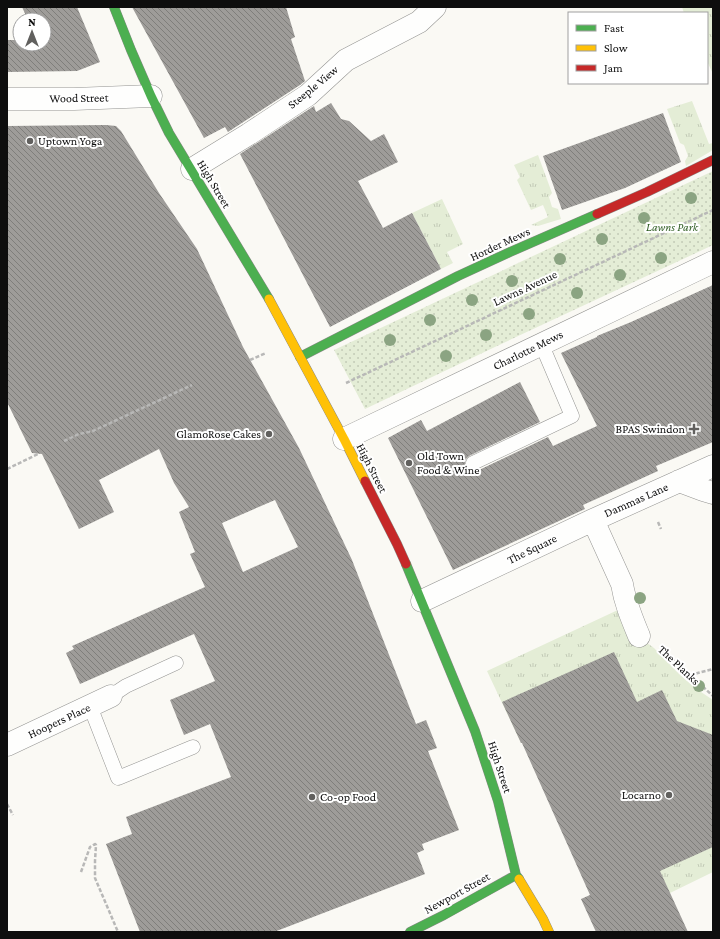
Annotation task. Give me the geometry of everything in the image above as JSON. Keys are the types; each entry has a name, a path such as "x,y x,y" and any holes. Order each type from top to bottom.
{"main road":[{"name":"High Street","path":"114,7 151,96 169,133 192,169 274,308 344,439 391,532 422,601 475,731 498,801 516,875 543,919 549,932"},
{"name":"Horder Mews","path":"300,357 458,276 646,192 713,160"},
{"name":"Newport Street","path":"410,932 516,875"}],"street":[{"name":"Steeple View","path":"192,169 308,95 346,60 419,22 435,7"},
{"name":"Wood Street","path":"7,99 74,99 151,96"},
{"name":"Charlotte Mews","path":"344,439 713,262"},
{"name":"Dammas Lane","path":"593,520 713,466"},
{"path":"679,481 713,493"},
{"name":"The Square","path":"422,601 593,520"},
{"path":"593,520 622,584 630,615 639,636"},
{"name":"Hoopers Place","path":"7,745 111,696"}],"lane":[{"path":"473,463 572,416 541,344"},
{"path":"111,696 126,686 176,663"},
{"path":"90,706 118,778 193,747"}],"path":[{"name":"Lawns Avenue","path":"344,384 713,210"},
{"path":"64,441 79,434 93,431 192,384"},
{"path":"7,469 38,454"},
{"name":"The Planks","path":"662,649 713,696"},
{"path":"689,675 713,668"},
{"path":"7,804 13,815"},
{"path":"82,872 90,847 95,844 95,878 118,932"}],"green space":[{"path":"682,7 713,7 713,74 708,63 708,12 684,12"},
{"path":"692,101 709,144 713,143 713,150 686,166 685,161 688,156 684,145 680,143 667,109"},
{"path":"538,155 552,193 549,197 552,207 558,209 561,219 538,226 531,225 548,217 543,205 531,210 517,180 520,177 514,165"},
{"name":"Lawns Park","path":"713,171 713,245 365,409 334,350"},
{"path":"442,199 463,244 447,252 453,263 441,269 412,213"},
{"name":"Locarno","path":"620,609 647,643 695,688 713,700 713,872 670,893 586,713 521,743 487,671"}],"building":[{"path":"22,7 77,7 100,62 77,71 7,72 7,40 12,40 12,52 52,52 52,12 24,12"},
{"path":"132,7 286,7 295,37 291,39 305,81 228,132 225,127 204,138"},
{"path":"331,103 341,119 349,121 371,141 384,134 398,162 358,181 383,228 412,213 441,269 330,327 240,154 314,106 316,112"},
{"path":"663,113 681,162 625,188 562,210 543,156"},
{"path":"7,126 116,126 121,131 159,193 197,249 243,347 299,448 352,560 416,724 426,720 437,748 428,751 459,830 422,844 424,850 417,853 425,874 274,932 140,932 106,844 132,834 126,817 231,777 210,724 184,735 170,700 215,681 194,634 80,684 66,653 74,649 72,646 205,587 190,554 195,552 179,512 189,507 174,483 159,449 99,480 114,512 79,529 42,454 32,453 7,402","holes":["275,500 298,547 243,572 222,523"]},
{"path":"713,285 713,442 656,466 658,471 583,505 585,509 453,570 388,438 421,420 427,431 520,382 540,422 469,456 465,463 469,470 477,471 548,437 553,446 597,426 561,353"},
{"path":"614,652 637,702 662,690 677,721 713,735 713,847 660,871 688,932 596,932 581,899 590,895 502,702"}],"traffic: fast":[{"path":"114,7 151,96 169,133 269,299"},
{"path":"300,357 458,276 597,214"},
{"path":"406,564 475,731 498,801 516,875 519,879"},
{"path":"410,932 516,875"}],"traffic: slow":[{"path":"269,299 365,481"},
{"path":"519,879 549,932"}],"traffic: jam":[{"path":"597,214 713,160"},
{"path":"365,481 406,564"}],"place":[{"name":"Uptown Yoga","path":"30,141"},
{"name":"BPAS Swindon","path":"694,429"},
{"name":"GlamoRose Cakes","path":"269,434"},
{"name":"Old Town Food & Wine","path":"409,463"},
{"name":"Locarno","path":"669,795"},
{"name":"Co-op Food","path":"312,797"}]}
